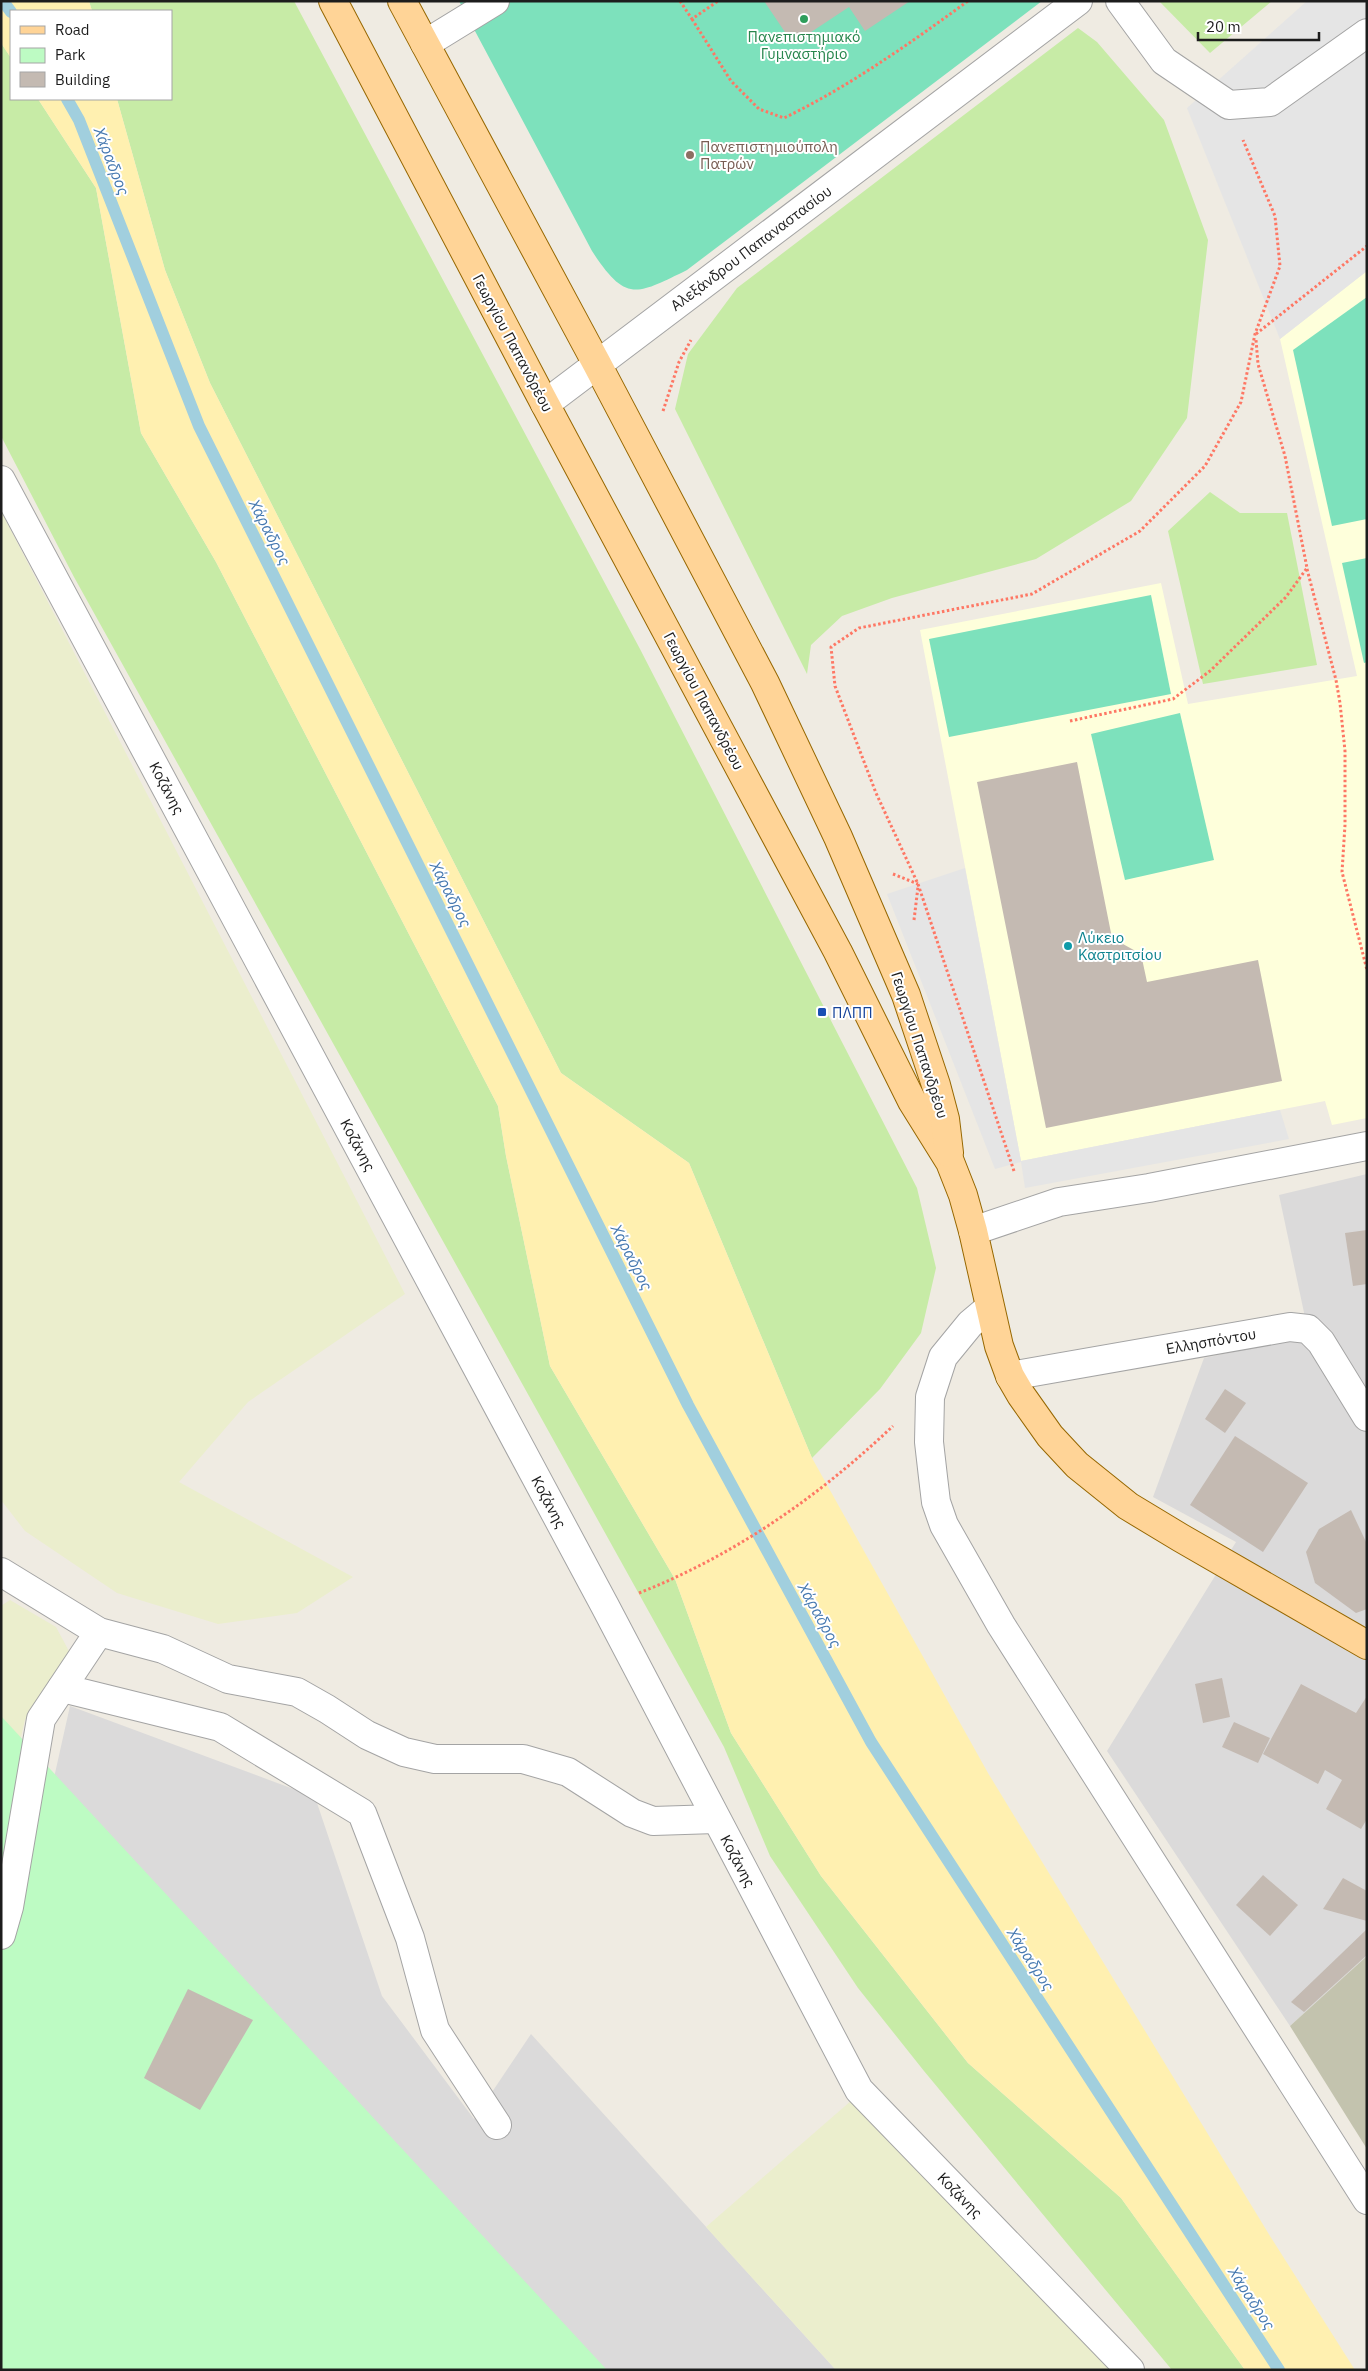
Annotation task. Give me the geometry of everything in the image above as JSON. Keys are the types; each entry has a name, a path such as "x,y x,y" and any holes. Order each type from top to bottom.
{"main road":[{"name":"Γεωργίου Παπανδρέου","path":"333,1 545,404 762,809 912,1101 950,1162"},
{"name":"Γεωργίου Παπανδρέου","path":"402,1 597,364 765,683 860,884 906,995 933,1076 945,1119 950,1162"},
{"path":"950,1162 973,1231 989,1308 1010,1376 1034,1416 1050,1436 1077,1465 1099,1484 1180,1538 1367,1645"}],"street":[{"path":"425,44 495,1"},
{"name":"Αλεξάνδρου Παπαναστασίου","path":"545,404 1078,1"},
{"path":"1120,1 1164,61 1229,105 1270,102 1367,33"},
{"name":"Κοζάνης","path":"1,480 605,1606 859,2090 1130,2370"},
{"path":"973,1231 1059,1202 1167,1185 1367,1146"},
{"path":"989,1308 970,1324 943,1357 932,1390 929,1442 940,1515 957,1551 1002,1625 1367,2200"},
{"name":"Ελλησπόντου","path":"1010,1376 1290,1327 1299,1328 1308,1330 1321,1342 1367,1417"},
{"path":"1,1572 99,1632 163,1649 228,1679 297,1692 327,1708 367,1735 404,1752 435,1759 523,1759 568,1772 632,1813 653,1821 716,1819"},
{"path":"1,1935 9,1907 24,1806 42,1719 99,1632"},
{"path":"62,1688 220,1727 362,1813 410,1938 435,2030 497,2125"}],"path":[{"path":"680,1 731,81 759,109 784,118 822,100 888,58 968,1"},
{"path":"692,19 718,1"},
{"path":"1014,1171 918,884 876,793 835,686 831,647 860,628 1032,594 1140,531 1205,466 1242,402 1255,334 1280,266 1275,216 1229,105"},
{"path":"1255,334 1367,246"},
{"path":"1255,334 1258,364 1285,456 1307,568 1340,703 1345,751 1345,825 1342,872 1367,970"},
{"path":"1070,720 1173,699 1210,671 1286,597 1307,568"},
{"path":"605,1606 661,1584 758,1534 848,1469 900,1420"}],"shaded area":[{"path":"1307,1 1367,1 1367,271 1280,339 1187,108"},
{"path":"1367,271 1367,1118 1332,1125 1325,1101 1021,1161 920,630 1161,583 1188,704 1357,676 1280,339"},
{"path":"1,511 405,1294 248,1402 179,1482 353,1577 297,1613 218,1624 117,1593 25,1531 1,1500"},
{"path":"965,868 1021,1161 1280,1110 1289,1139 1025,1188 1021,1162 995,1169 887,894"},
{"path":"1367,1174 1367,1956 1290,2026 1107,1751 1236,1542 1153,1497 1204,1358 1309,1336 1279,1195"},
{"path":"10,1600 56,1627 70,1653 25,1720 1,1821 1,1606"},
{"path":"70,1706 315,1797 382,1996 474,2119 531,2034 836,2370 1,2370 1,2016"},
{"path":"1367,1956 1367,2149 1290,2026"},
{"path":"852,2100 1114,2370 836,2370 706,2227"}],"green space":[{"path":"89,1 294,1 640,649 917,1188 936,1268 921,1333 880,1389 812,1458 689,1163 561,1073 210,383 165,270 117,100 172,100 172,10 92,10"},
{"name":"Πανεπιστημιούπολη Πατρών","path":"459,1 1042,1 687,270 655,285 643,289 633,289 624,286 614,279 592,251"},
{"path":"1159,1 1272,1 1210,53"},
{"path":"1078,28 1097,42 1164,120 1208,240 1187,418 1131,501 1036,559 892,598 842,616 811,645 807,674 675,409 688,354 737,288"},
{"path":"1,43 10,56 10,100 39,100 96,188 141,433 216,562 498,1106 506,1156 550,1366 675,1579 731,1733 821,1876 968,2063 1121,2198 1245,2370 1172,2370 924,2071 858,1988 770,1856 724,1747 74,577 1,436"},
{"path":"1367,297 1367,519 1332,526 1293,350"},
{"path":"1210,492 1240,513 1287,513 1317,665 1203,684 1168,531"},
{"path":"1367,558 1367,662 1364,663 1342,563"},
{"path":"1151,595 1171,694 949,737 929,639"},
{"path":"1180,713 1214,860 1125,880 1091,734"},
{"path":"1,1716 607,2370 1,2370"}],"sand":[{"path":"1,1 89,1 92,10 10,10 10,56 1,43"},
{"path":"39,100 117,100 165,270 210,383 561,1073 689,1163 812,1458 988,1773 1270,2236 1355,2370 1245,2370 1121,2198 968,2063 821,1876 731,1733 675,1579 550,1366 506,1156 498,1106 216,562 141,433 96,188"}],"building":[{"name":"Πανεπιστημιακό Γυμναστήριο","path":"764,1 910,1 865,31 849,7 793,44"},
{"name":"Λύκειο Καστριτσίου","path":"1077,762 1112,938 1141,954 1147,982 1258,960 1282,1081 1046,1128 977,782"},
{"path":"1367,1230 1367,1284 1353,1286 1345,1233"},
{"path":"1225,1389 1246,1403 1225,1433 1205,1419"},
{"path":"1235,1436 1308,1483 1263,1552 1190,1505"},
{"path":"1351,1510 1367,1544 1367,1609 1356,1613 1315,1583 1306,1552 1319,1529"},
{"path":"1222,1678 1230,1717 1203,1723 1195,1684"},
{"path":"1301,1684 1356,1713 1367,1696 1367,1819 1361,1829 1326,1809 1342,1780 1325,1770 1318,1784 1263,1754"},
{"path":"1234,1722 1270,1738 1258,1763 1222,1747"},
{"path":"1263,1875 1298,1905 1270,1936 1236,1905"},
{"path":"1343,1878 1367,1891 1367,1921 1323,1909"},
{"path":"1367,1929 1367,1955 1304,2012 1291,2002"},
{"path":"188,1989 253,2020 200,2110 144,2078"}],"waterway":[{"name":"Χάραδρος","path":"3,1 10,11"},
{"name":"Χάραδρος","path":"68,100 79,120 199,426 688,1405 871,1742 1279,2370"}],"place":[{"name":"Πανεπιστημιακό Γυμναστήριο","path":"804,19"},
{"name":"Πανεπιστημιούπολη Πατρών","path":"690,155"},
{"name":"Λύκειο Καστριτσίου","path":"1068,946"},
{"name":"ΠΛΠΠ","path":"822,1012"}]}
